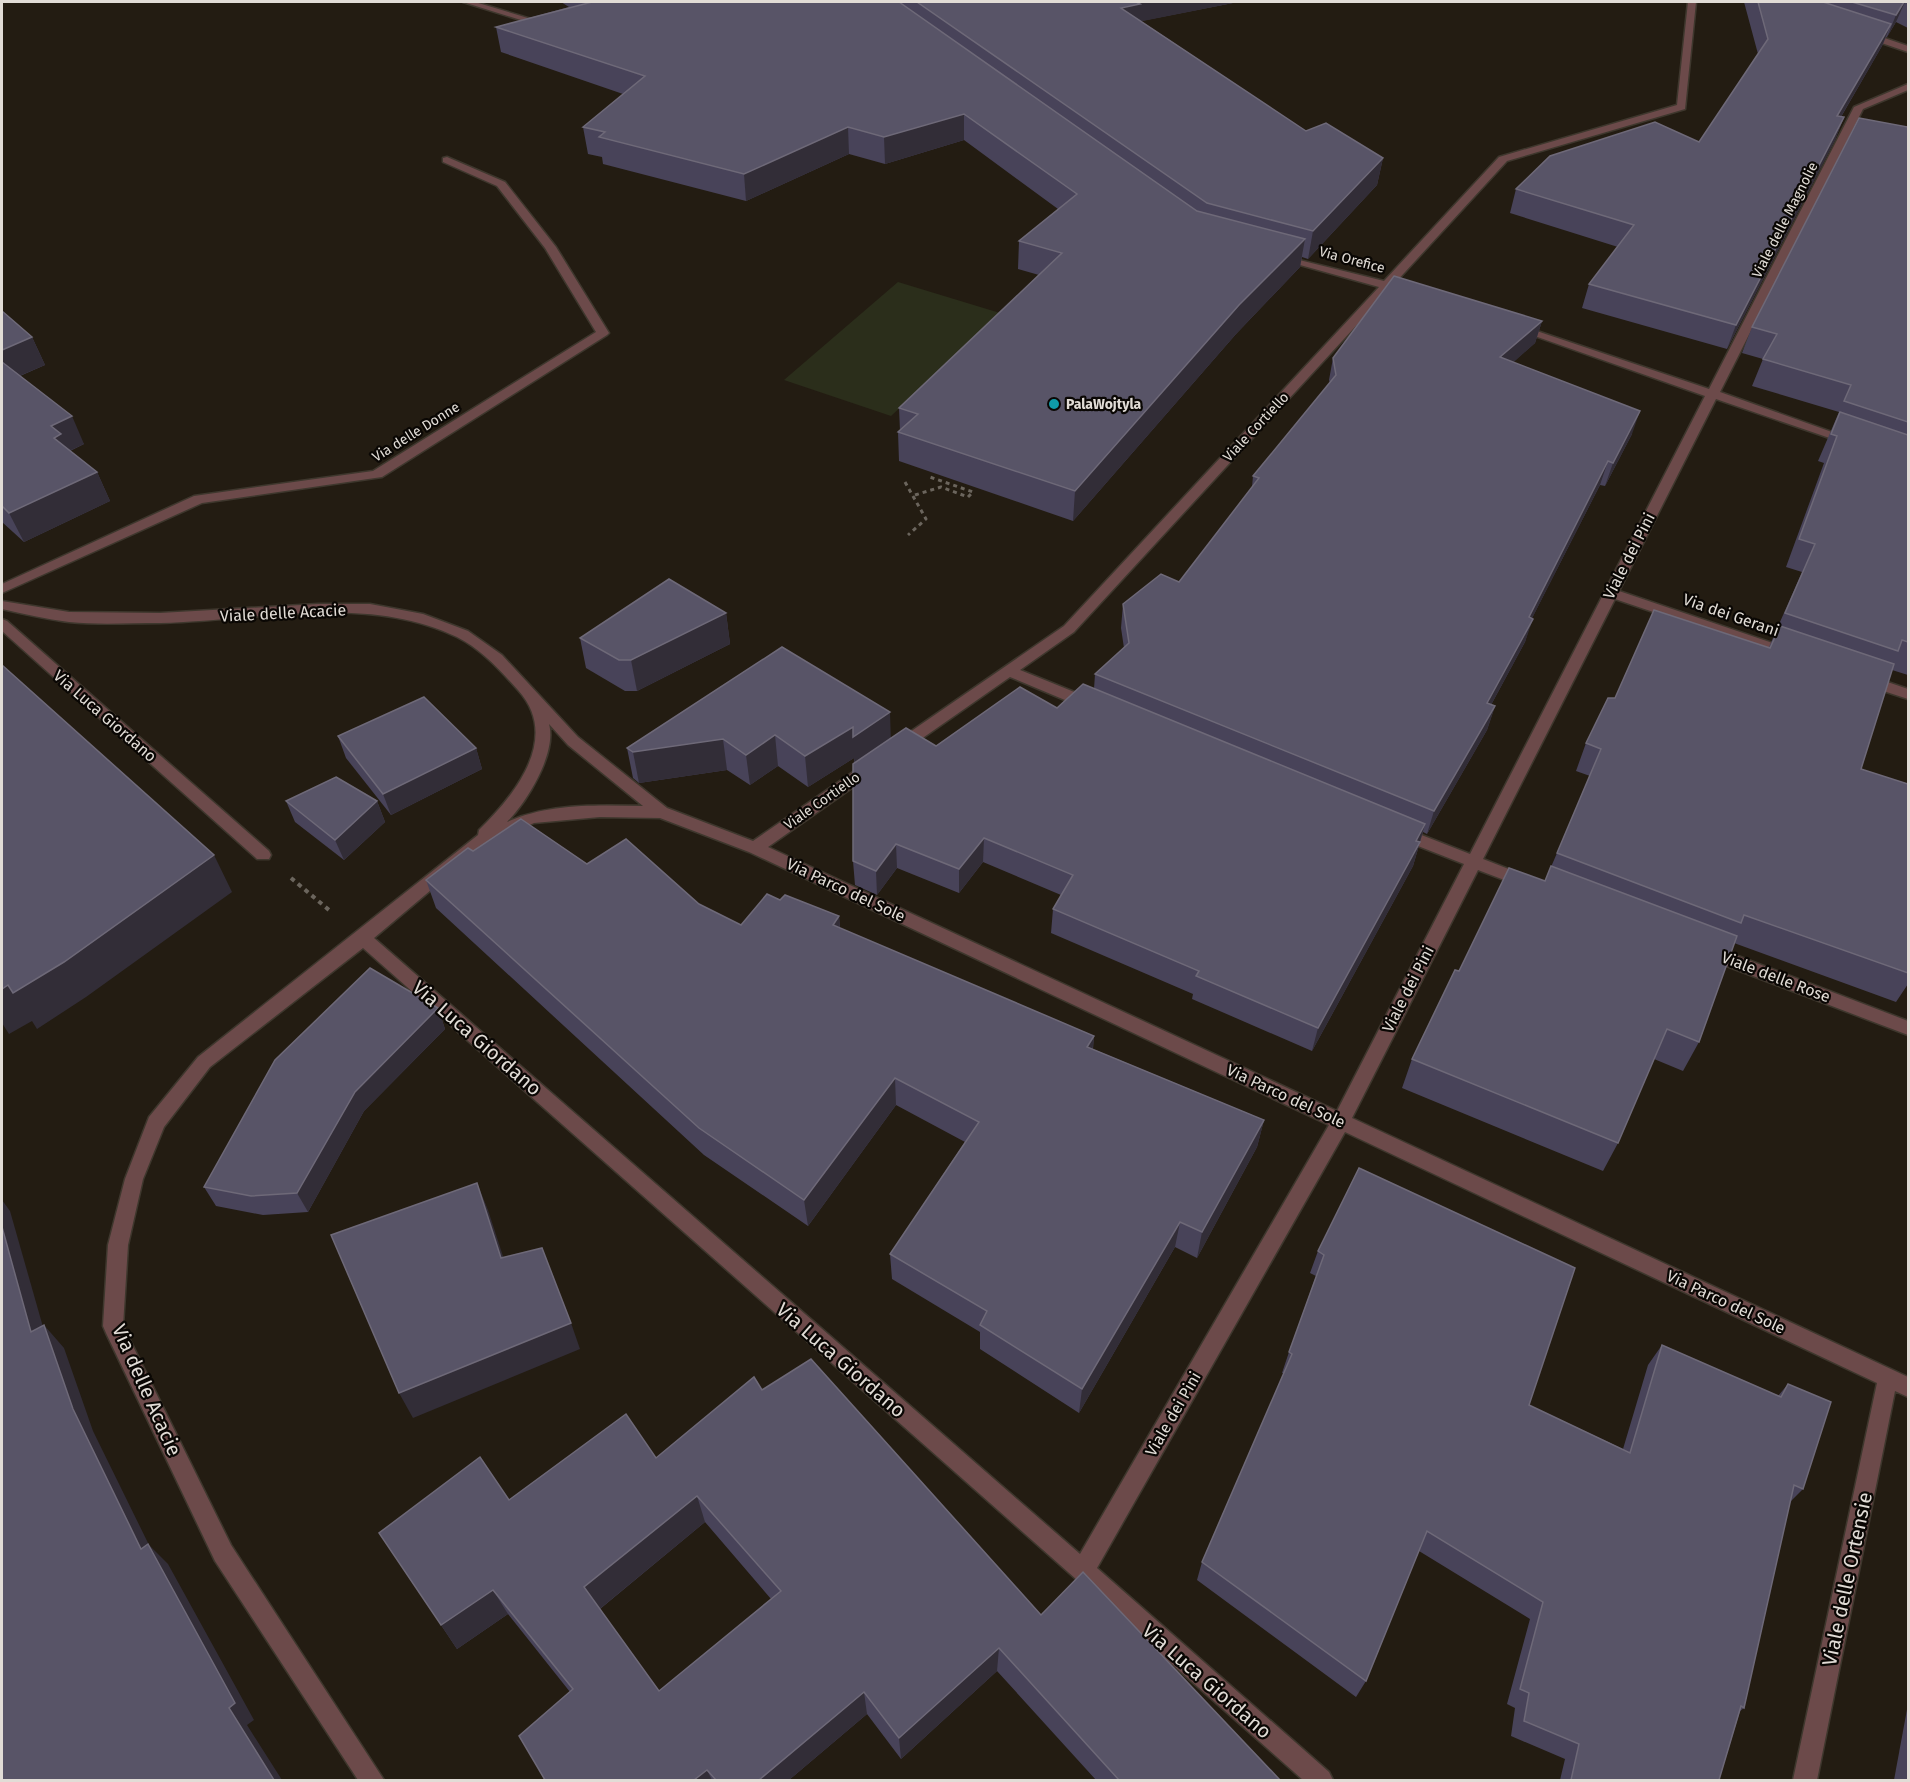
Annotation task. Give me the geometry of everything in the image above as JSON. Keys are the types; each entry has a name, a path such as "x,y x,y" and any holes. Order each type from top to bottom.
{"street":[{"path":"467,2 541,24 559,26"},
{"name":"Viale Cortiello","path":"755,848 1069,629 1503,159 1682,107 1692,2"},
{"path":"1855,32 1908,49"},
{"name":"Viale delle Magnolie","path":"1713,394 1860,107 1908,87"},
{"name":"Via delle Donne","path":"2,589 199,499 377,474 603,333 550,247 501,184 447,160"},
{"name":"Via Orefice","path":"1266,253 1410,292"},
{"path":"1511,326 1865,445"},
{"name":"Viale dei Pini","path":"1082,1572 1341,1122 1713,394"},
{"name":"Via dei Gerani","path":"1610,593 1809,661"},
{"name":"Viale delle Acacie","path":"2,605 69,617 160,618 318,609 370,609 418,618 464,634 497,658 573,741 661,812"},
{"name":"Via Luca Giordano","path":"2,624 263,855"},
{"path":"1009,671 1108,712"},
{"path":"1853,676 1908,694"},
{"name":"Viale delle Acacie","path":"363,938 476,843 513,806 533,771 545,737 535,700"},
{"name":"Viale delle Acacie","path":"476,843 532,817 600,811 661,812"},
{"name":"Via Parco del Sole","path":"661,812 755,848 1908,1387"},
{"path":"1385,826 1540,888"},
{"name":"Via Luca Giordano","path":"363,938 1321,1780"},
{"name":"Via delle Acacie","path":"363,938 204,1062 156,1123 134,1179 118,1245 113,1326 223,1553 372,1780"},
{"name":"Viale delle Rose","path":"1695,946 1908,1028"},
{"name":"Viale delle Ortensie","path":"1805,1780 1888,1377"}],"path":[{"path":"915,495 941,487 968,497 973,492 927,476"},
{"path":"905,482 915,495 926,519 908,535"},
{"path":"263,855 363,938"}],"green space":[{"path":"898,282 1000,313 891,416 784,380"}],"building":[{"path":"592,2 899,2 1197,211 1305,239 1239,305 1075,491 898,432 918,414 899,408 1062,253 1019,241 1077,194 964,114 884,137 848,127 744,174 599,137 605,132 583,127 645,76 496,27"},
{"path":"917,2 1136,2 1140,4 1121,8 1306,131 1326,123 1383,158 1313,231 1207,203"},
{"path":"1758,2 1823,2 1891,24 1837,116 1844,117 1736,325 1589,284 1634,225 1516,189 1550,156 1655,122 1699,142 1768,39"},
{"path":"1852,2 1904,2 1896,15"},
{"path":"1859,118 1908,127 1908,422 1844,401 1851,385 1763,359 1777,334 1752,327"},
{"path":"1394,276 1542,321 1500,357 1640,411 1613,463 1608,461 1529,617 1533,619 1487,703 1495,706 1434,811 1095,674 1129,643 1123,604 1161,574 1179,582 1259,478 1253,476 1336,375 1333,358"},
{"path":"2,311 32,337 2,350"},
{"path":"2,362 72,416 51,426 61,434 54,438 97,472 9,513 2,506"},
{"path":"1840,412 1908,435 1908,642 1902,640 1898,651 1785,613 1815,544 1799,539 1837,436 1831,434"},
{"path":"669,579 726,613 631,660 619,660 580,638"},
{"path":"1654,610 1770,648 1780,626 1894,664 1861,769 1908,784 1908,973 1744,915 1741,923 1557,853 1601,749 1586,743 1608,698 1615,698"},
{"path":"782,647 890,712 853,737 853,727 805,756 775,735 746,755 723,739 633,752 627,748"},
{"path":"2,665 214,855 64,962 13,993 8,985 2,989"},
{"path":"1083,684 1425,824 1416,841 1420,842 1318,1028 1196,976 1199,971 1053,909 1073,875 984,838 959,869 896,844 876,871 853,861 853,764 906,728 936,746 1020,687 1057,708"},
{"path":"424,697 476,748 383,794 338,736"},
{"path":"336,777 377,801 335,840 286,801"},
{"path":"521,819 587,864 626,839 699,904 741,925 767,894 780,900 785,895 839,916 833,925 1094,1036 1087,1047 1264,1120 1202,1232 1180,1222 1082,1389 980,1325 987,1311 890,1254 979,1122 895,1078 804,1200 699,1128 426,880 468,848 473,851"},
{"path":"1551,866 1737,936 1699,1042 1667,1029 1618,1143 1412,1059 1455,970 1459,971 1509,868 1545,881"},
{"path":"370,968 438,1008 355,1092 297,1193 251,1196 204,1187 275,1060"},
{"path":"1359,1168 1575,1268 1529,1405 1630,1453 1662,1345 1781,1397 1788,1384 1831,1402 1803,1489 1794,1485 1744,1708 1741,1706 1719,1780 1571,1780 1579,1744 1524,1721 1529,1693 1520,1689 1543,1602 1427,1531 1366,1681 1202,1562 1292,1354 1289,1352 1324,1255 1318,1251"},
{"path":"477,1183 501,1258 542,1248 571,1323 399,1393 331,1235"},
{"path":"2,1227 31,1332 44,1325 73,1409 141,1549 148,1544 235,1703 229,1708 274,1780 2,1780"},
{"path":"811,1359 1041,1615 1083,1572 1280,1780 1119,1780 999,1648 899,1738 864,1692 759,1780 716,1780 707,1770 694,1780 545,1780 519,1736 573,1689 493,1590 441,1625 379,1533 480,1457 509,1500 626,1414 656,1458 754,1377 762,1390","holes":["697,1496 781,1591 659,1691 584,1587"]}],"place":[{"name":"PalaWojtyla","path":"1054,404"}]}
